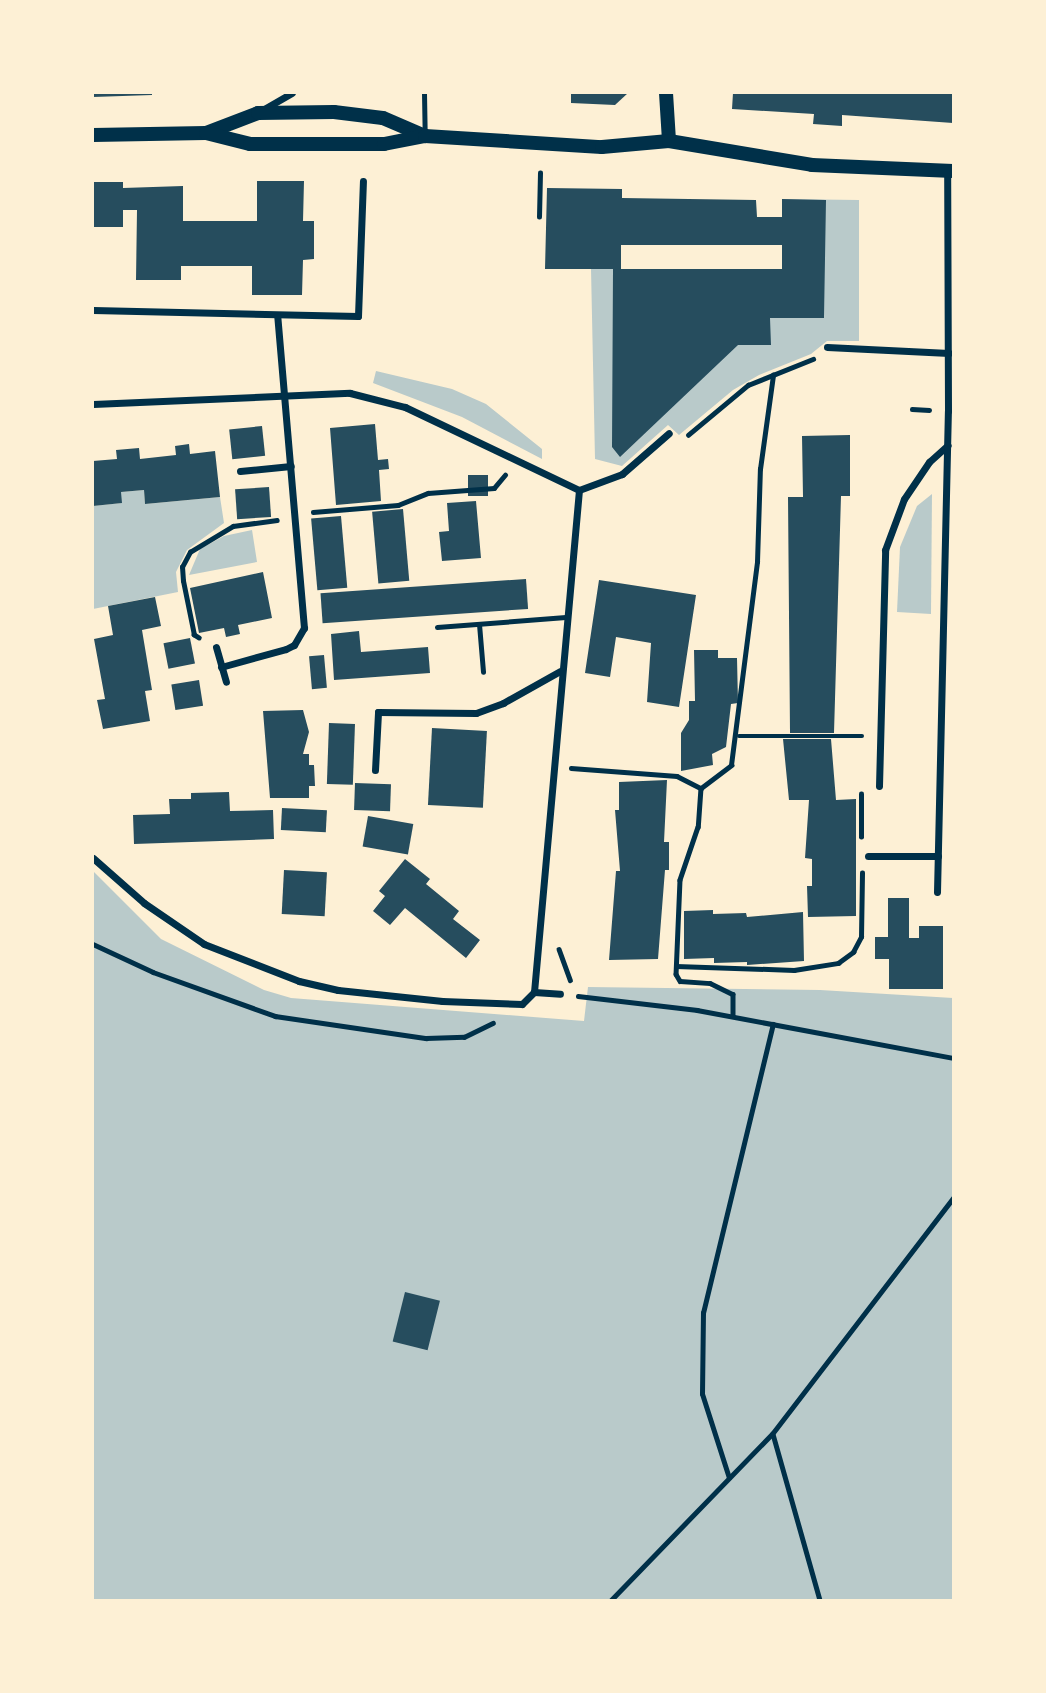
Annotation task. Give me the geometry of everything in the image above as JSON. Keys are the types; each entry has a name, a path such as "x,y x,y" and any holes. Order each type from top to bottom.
{"main road":[{"path":"666,93 669,141"},
{"path":"206,133 258,113 349,113 383,118 425,136"},
{"path":"93,135 206,133 250,144 384,144 425,136 602,147 669,141 796,163 950,171"}],"street":[{"path":"258,113 292,93"},
{"path":"937,892 948,445 950,171"},
{"path":"93,310 358,316 363,181"},
{"path":"221,667 286,649 300,637 305,618 291,466 281,393 278,315"},
{"path":"827,347 949,354"},
{"path":"93,404 281,393 338,393 375,398 439,422 579,490 622,474 670,433"},
{"path":"879,786 885,550 904,499 929,462 948,445"},
{"path":"240,471 291,466"},
{"path":"93,858 173,924 225,955 271,973 338,990 527,1004 534,992 560,671 579,490"},
{"path":"216,648 226,682"},
{"path":"375,770 378,712 476,713 503,703 560,671"},
{"path":"868,856 938,856"},
{"path":"534,992 560,994"}],"lane":[{"path":"424,93 425,136"},
{"path":"437,627 566,617"},
{"path":"479,624 482,672"}],"path":[{"path":"539,217 540,173"},
{"path":"670,433 678,443 731,396 816,358"},
{"path":"733,1016 733,994 710,983 680,981 676,966 680,880 698,827 701,788 732,765 739,736 757,562 760,468 773,375"},
{"path":"216,648 194,635 182,567 190,552 233,526 295,515 398,505 428,493 494,488 516,461"},
{"path":"739,736 880,735"},
{"path":"570,768 677,776 701,788"},
{"path":"676,966 794,970 838,962 853,952 861,937 861,856 868,856"},
{"path":"93,944 153,972 275,1016 354,1031 464,1037 501,1019 516,1004"},
{"path":"560,994 733,1016 953,1058"},
{"path":"729,1478 702,1394 703,1313 773,1024"},
{"path":"611,1600 772,1434 953,1198"},
{"path":"772,1434 820,1600"}],"shaded area":[{"path":"782,199 859,200 859,341 827,341 811,354 759,375 733,390 679,435 668,425 622,466 595,459 591,269 782,269"},
{"path":"376,371 452,389 486,404 542,449 542,459 462,417 373,383"},
{"path":"144,490 145,504 220,497 224,523 187,550 176,572 178,592 93,609 93,506 121,503 121,492"},
{"path":"932,494 931,614 897,612 900,547 917,506"},
{"path":"252,530 257,562 189,575 200,549 224,536"},
{"path":"93,871 161,939 264,990 291,998 584,1021 588,987 820,990 953,998 953,1600 93,1600"}],"building":[{"path":"93,93 152,93 152,95 93,97"},
{"path":"571,93 628,93 615,105 571,103"},
{"path":"733,93 953,93 953,123 842,115 842,126 813,124 814,114 732,109"},
{"path":"257,181 304,181 303,221 314,221 314,259 303,260 302,295 252,295 252,266 181,266 181,280 136,280 137,210 123,210 123,227 93,227 93,182 123,182 123,188 183,186 183,221 257,221"},
{"path":"547,188 622,189 622,198 756,200 757,217 782,217 782,199 826,200 824,318 770,318 771,345 738,345 620,457 612,447 613,269 545,269","holes":["621,245 782,245 782,269 621,269"]},
{"path":"375,424 378,460 388,459 389,469 379,470 381,501 336,505 330,428"},
{"path":"262,426 265,456 232,459 229,429"},
{"path":"850,435 850,496 841,496 834,733 790,733 788,497 803,497 802,436"},
{"path":"189,444 190,454 215,451 220,497 145,504 144,490 121,492 122,503 93,506 93,461 117,459 116,450 139,448 140,459 176,455 175,446"},
{"path":"468,475 488,475 488,496 468,496"},
{"path":"269,487 271,517 237,519 235,489"},
{"path":"476,501 481,558 442,561 439,532 449,531 447,503"},
{"path":"403,509 409,581 378,583 372,512"},
{"path":"341,516 347,588 317,590 311,519"},
{"path":"263,572 272,618 238,625 240,634 226,637 224,628 199,633 190,588"},
{"path":"526,579 528,609 323,623 321,593"},
{"path":"599,580 696,595 679,707 647,702 651,643 616,637 610,677 585,673"},
{"path":"155,597 161,626 142,630 152,690 145,691 150,721 103,729 97,700 105,699 94,639 113,635 108,606"},
{"path":"359,631 361,652 428,647 430,673 334,680 331,634"},
{"path":"190,638 195,664 168,669 163,643"},
{"path":"694,650 718,650 718,658 737,658 738,703 731,704 726,747 712,754 713,765 681,771 681,733 689,720 689,701 695,701"},
{"path":"324,655 327,688 312,689 309,656"},
{"path":"199,680 203,706 175,710 171,684"},
{"path":"303,710 309,732 303,754 309,754 309,765 314,765 315,786 309,786 309,798 270,798 263,711"},
{"path":"329,723 355,724 353,785 327,784"},
{"path":"432,728 487,731 483,808 428,805"},
{"path":"783,739 831,739 836,800 856,799 856,916 808,917 807,886 812,886 812,859 805,858 809,800 789,800"},
{"path":"667,780 664,842 669,842 669,870 665,870 658,959 609,960 616,871 620,871 615,810 619,810 619,782"},
{"path":"355,783 391,784 390,811 354,810"},
{"path":"229,792 230,811 273,810 274,839 134,844 133,815 170,814 169,799 191,799 191,793"},
{"path":"282,808 327,810 326,832 281,830"},
{"path":"368,816 413,824 408,855 363,847"},
{"path":"405,859 430,879 426,884 459,911 453,919 480,940 466,958 405,908 390,925 373,911 385,896 379,891"},
{"path":"284,870 327,872 325,916 282,914"},
{"path":"888,898 909,898 909,938 919,938 919,926 943,926 943,989 889,989 889,959 875,959 875,937 888,937"},
{"path":"713,910 713,914 746,913 747,917 803,912 804,961 747,965 747,962 714,963 714,958 684,959 684,911"},
{"path":"405,1292 440,1301 428,1350 393,1341"}]}
